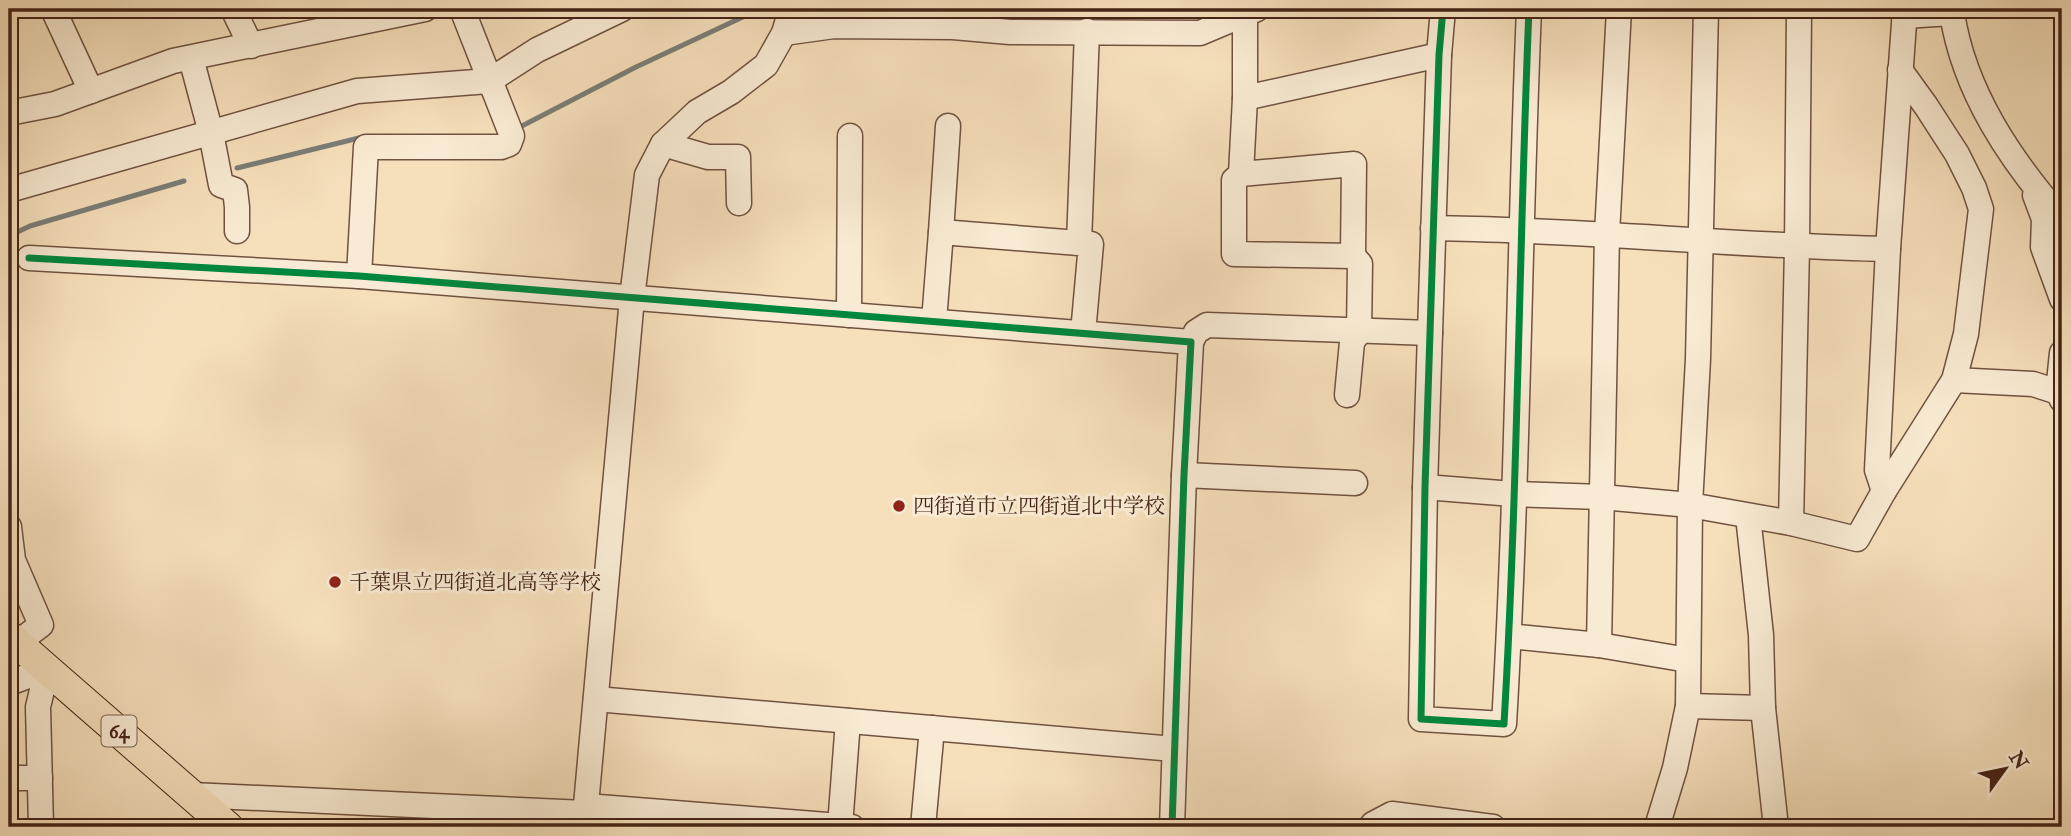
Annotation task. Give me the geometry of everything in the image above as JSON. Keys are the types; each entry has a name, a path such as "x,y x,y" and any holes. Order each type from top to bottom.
{"main road":[{"name":"64","path":"13,639 228,827"}],"street":[{"path":"53,9 91,91"},
{"path":"233,9 251,46"},
{"path":"9,113 54,104 173,61 251,46 324,19 425,9"},
{"path":"359,276 366,147 500,147 509,144 510,132 462,9"},
{"path":"9,190 357,91 489,81 537,50 622,9"},
{"path":"585,815 632,298 647,175 663,144 697,112 731,92 766,65 785,33 790,9"},
{"path":"1443,9 1433,228 1421,719 1504,724 1529,9"},
{"path":"1598,645 1607,234 1619,9"},
{"path":"1657,827 1675,768 1688,705 1689,505 1698,359 1706,9"},
{"path":"1791,523 1799,9"},
{"path":"785,33 834,26 953,27 1010,32 1200,33 1249,11 1241,174"},
{"path":"1884,491 1877,470 1904,13 1953,11 1962,59 1975,92 2000,138 2032,185 2062,219"},
{"path":"1079,243 1087,31"},
{"path":"1245,98 1439,55"},
{"path":"191,58 211,133 221,185 235,190 237,231"},
{"path":"1425,487 1689,505 1791,523 1857,539 1954,380 1966,334 1981,209 1957,154 1900,70"},
{"path":"934,321 948,126"},
{"path":"849,315 850,136"},
{"path":"663,144 708,157 738,157 739,203"},
{"path":"1347,395 1352,342 1359,332 1360,264 1353,256 1354,164 1241,174 1234,180 1234,254 1353,256"},
{"path":"2032,185 2044,219 2043,247 2062,299"},
{"path":"1433,228 1520,229 1797,247 1888,249"},
{"path":"941,232 1091,244 1083,333"},
{"path":"29,258 359,276 1191,342"},
{"path":"1172,827 1184,475 1191,342 1196,332 1207,325 1430,333"},
{"path":"1954,380 2032,384 2060,396 2062,353"},
{"path":"1184,475 1355,483"},
{"path":"1748,516 1761,635 1763,708 1776,827"},
{"path":"9,527 11,561 41,625 13,639"},
{"path":"1509,636 1598,645 1688,660"},
{"path":"9,683 47,669"},
{"path":"41,827 38,707 47,669"},
{"path":"596,699 1174,749"},
{"path":"1688,705 1763,708"},
{"path":"192,795 846,827 848,721"},
{"path":"923,827 932,728"},
{"path":"9,778 40,778"},
{"path":"1373,827 1373,824 1392,814 1493,827"}],"waterway":[{"path":"518,128 636,67 760,9"},
{"path":"237,168 363,137"},
{"path":"9,236 30,226 184,181"}],"cycle path":[{"path":"1443,9 1439,55 1425,487 1421,719 1504,724 1529,9"},
{"path":"29,258 359,276 1191,342 1172,827"}],"place":[{"name":"四街道市立四街道北中学校","path":"899,506"},
{"name":"千葉県立四街道北高等学校","path":"335,582"}]}
